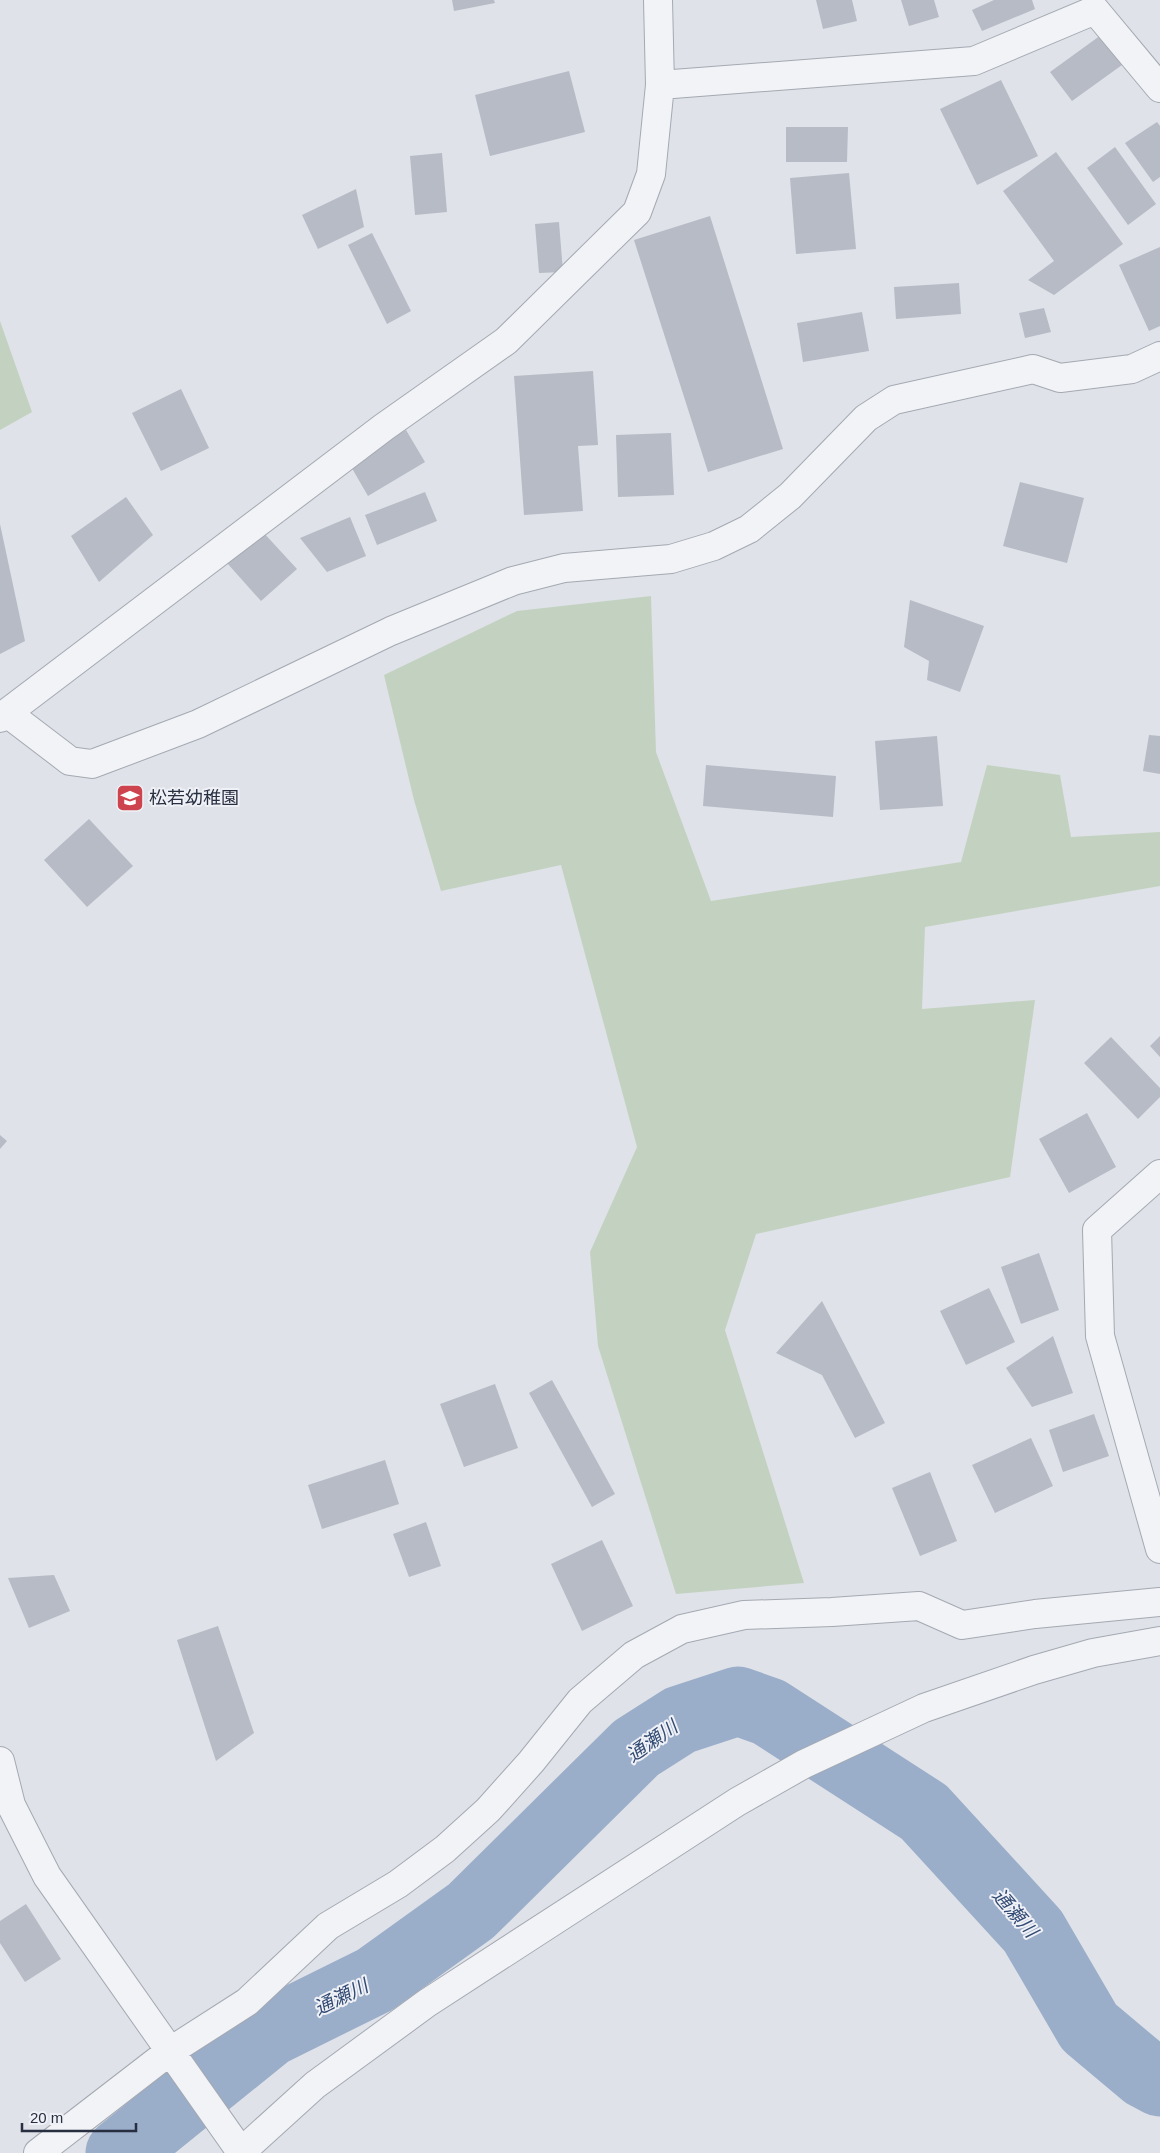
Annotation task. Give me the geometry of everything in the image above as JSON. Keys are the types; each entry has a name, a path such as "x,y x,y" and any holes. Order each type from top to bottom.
{"street":[{"path":"658,0 660,84 651,174 637,212 506,341 384,427 4,715 70,761 92,764 198,724 391,631 513,581 564,568 671,559 714,546 749,529 790,496 866,418 894,400 1032,369 1060,378 1132,369 1160,356"},
{"path":"660,84 974,62 1095,10 1160,88"},
{"path":"1160,1174 1097,1230 1100,1336 1160,1549"},
{"path":"38,2153 169,2052 247,2002 328,1926 398,1884 445,1849 488,1810 531,1762 580,1702 634,1655 682,1629 744,1615 832,1612 918,1606 962,1625 1035,1614 1160,1602"},
{"path":"0,1761 11,1805 47,1876 240,2153 315,2085 427,2003 737,1802 804,1764 924,1708 1034,1670 1093,1653 1160,1641"}],"green space":[{"path":"0,321 32,412 0,430"},
{"path":"651,596 656,752 711,901 961,862 987,765 1060,775 1071,837 1160,832 1160,886 925,927 922,1009 1035,1000 1010,1177 756,1234 725,1330 804,1583 676,1594 598,1346 590,1252 637,1147 561,865 441,891 414,800 384,675 517,611"}],"building":[{"path":"452,0 494,0 495,3 454,11"},
{"path":"816,0 852,0 857,21 823,29"},
{"path":"901,0 934,0 939,17 909,26"},
{"path":"994,0 1032,0 1035,9 982,31 972,10"},
{"path":"1101,35 1122,65 1072,101 1050,72"},
{"path":"569,71 585,132 490,156 475,95"},
{"path":"1001,80 1038,156 977,185 940,109"},
{"path":"1157,122 1160,126 1160,177 1153,182 1125,143"},
{"path":"786,127 848,127 847,162 786,162"},
{"path":"1115,147 1156,204 1128,225 1087,168"},
{"path":"1056,152 1123,244 1054,295 1028,280 1054,261 1003,191"},
{"path":"442,153 447,212 415,215 410,156"},
{"path":"849,173 856,249 796,254 790,178"},
{"path":"356,189 364,227 318,249 302,215"},
{"path":"710,216 783,449 708,472 634,240"},
{"path":"559,222 563,272 539,273 535,224"},
{"path":"372,233 411,311 387,324 348,245"},
{"path":"1160,247 1160,326 1149,331 1119,265"},
{"path":"959,283 961,314 896,319 894,287"},
{"path":"1044,308 1051,332 1025,338 1019,313"},
{"path":"862,312 869,351 803,362 797,323"},
{"path":"593,371 598,445 578,446 583,511 524,515 514,376"},
{"path":"181,389 209,448 161,471 132,413"},
{"path":"406,430 425,462 368,496 349,463"},
{"path":"671,433 674,495 618,497 616,435"},
{"path":"1020,482 1084,498 1067,563 1003,546"},
{"path":"425,492 437,521 377,545 365,515"},
{"path":"126,497 153,535 99,582 71,536"},
{"path":"350,517 366,556 327,572 300,538"},
{"path":"0,524 25,641 0,654"},
{"path":"262,531 297,569 261,601 227,563"},
{"path":"910,600 984,626 960,692 927,680 929,661 904,647"},
{"path":"1149,735 1160,736 1160,774 1143,771"},
{"path":"937,736 943,806 880,810 875,741"},
{"path":"706,765 836,776 833,817 703,806"},
{"path":"89,819 133,866 87,907 44,860"},
{"path":"1160,1036 1160,1057 1150,1046"},
{"path":"1111,1037 1160,1088 1160,1097 1138,1119 1084,1063"},
{"path":"1087,1113 1116,1167 1069,1193 1039,1139"},
{"path":"0,1135 7,1141 0,1149"},
{"path":"1039,1253 1059,1310 1021,1324 1001,1267"},
{"path":"989,1288 1015,1342 966,1365 940,1311"},
{"path":"822,1301 885,1423 855,1438 822,1375 776,1353"},
{"path":"1053,1336 1073,1393 1032,1407 1006,1368"},
{"path":"552,1380 615,1494 592,1507 529,1393"},
{"path":"495,1384 518,1448 464,1467 440,1404"},
{"path":"1094,1414 1109,1456 1063,1472 1049,1430"},
{"path":"1031,1438 1053,1486 995,1513 972,1465"},
{"path":"385,1460 399,1504 322,1529 308,1485"},
{"path":"930,1472 957,1541 920,1556 892,1488"},
{"path":"426,1522 441,1566 409,1577 393,1534"},
{"path":"602,1540 633,1606 582,1631 551,1564"},
{"path":"54,1575 70,1611 29,1628 8,1578"},
{"path":"218,1626 254,1733 216,1761 177,1640"},
{"path":"26,1904 61,1959 25,1982 0,1943 0,1921"}],"waterway":[{"name":"通瀬川","path":"120,2153 270,2032 375,1980 471,1911 636,1748 680,1720 738,1701 769,1712 924,1812 1033,1931 1089,2027 1145,2074 1160,2082"}],"place":[{"name":"松若幼稚園","path":"130,798"}]}
